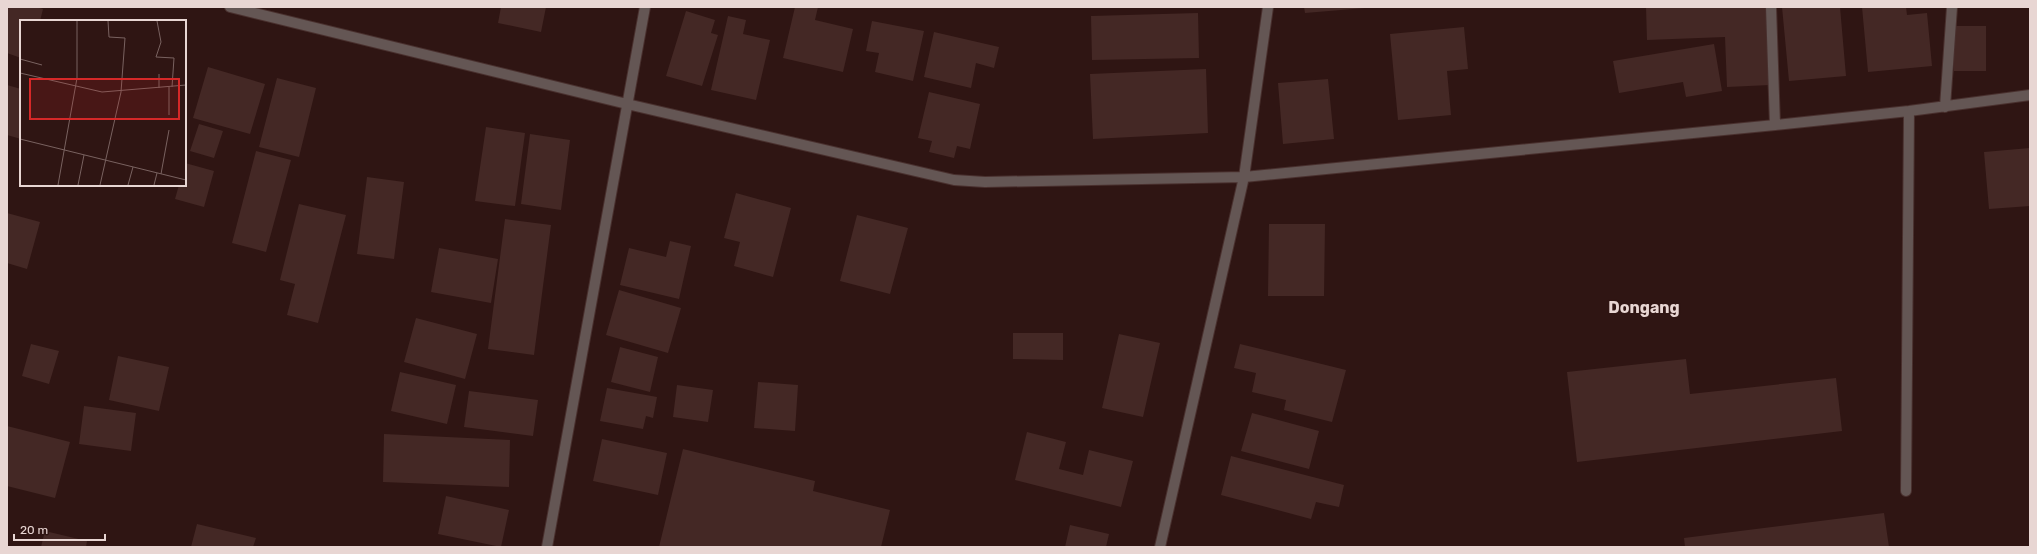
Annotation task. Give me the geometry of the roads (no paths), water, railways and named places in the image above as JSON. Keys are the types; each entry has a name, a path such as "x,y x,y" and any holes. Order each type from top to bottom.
{"street":[{"path":"230,7 626,104 954,180 985,182 1244,177 1909,111 2030,95"},
{"path":"547,547 626,104 645,7"},
{"path":"1160,547 1244,177 1268,7"},
{"path":"1771,7 1774,125"},
{"path":"1945,107 1952,7"},
{"path":"1906,491 1909,111"}],"district":[{"name":"Dongang","path":"1644,307"}]}
